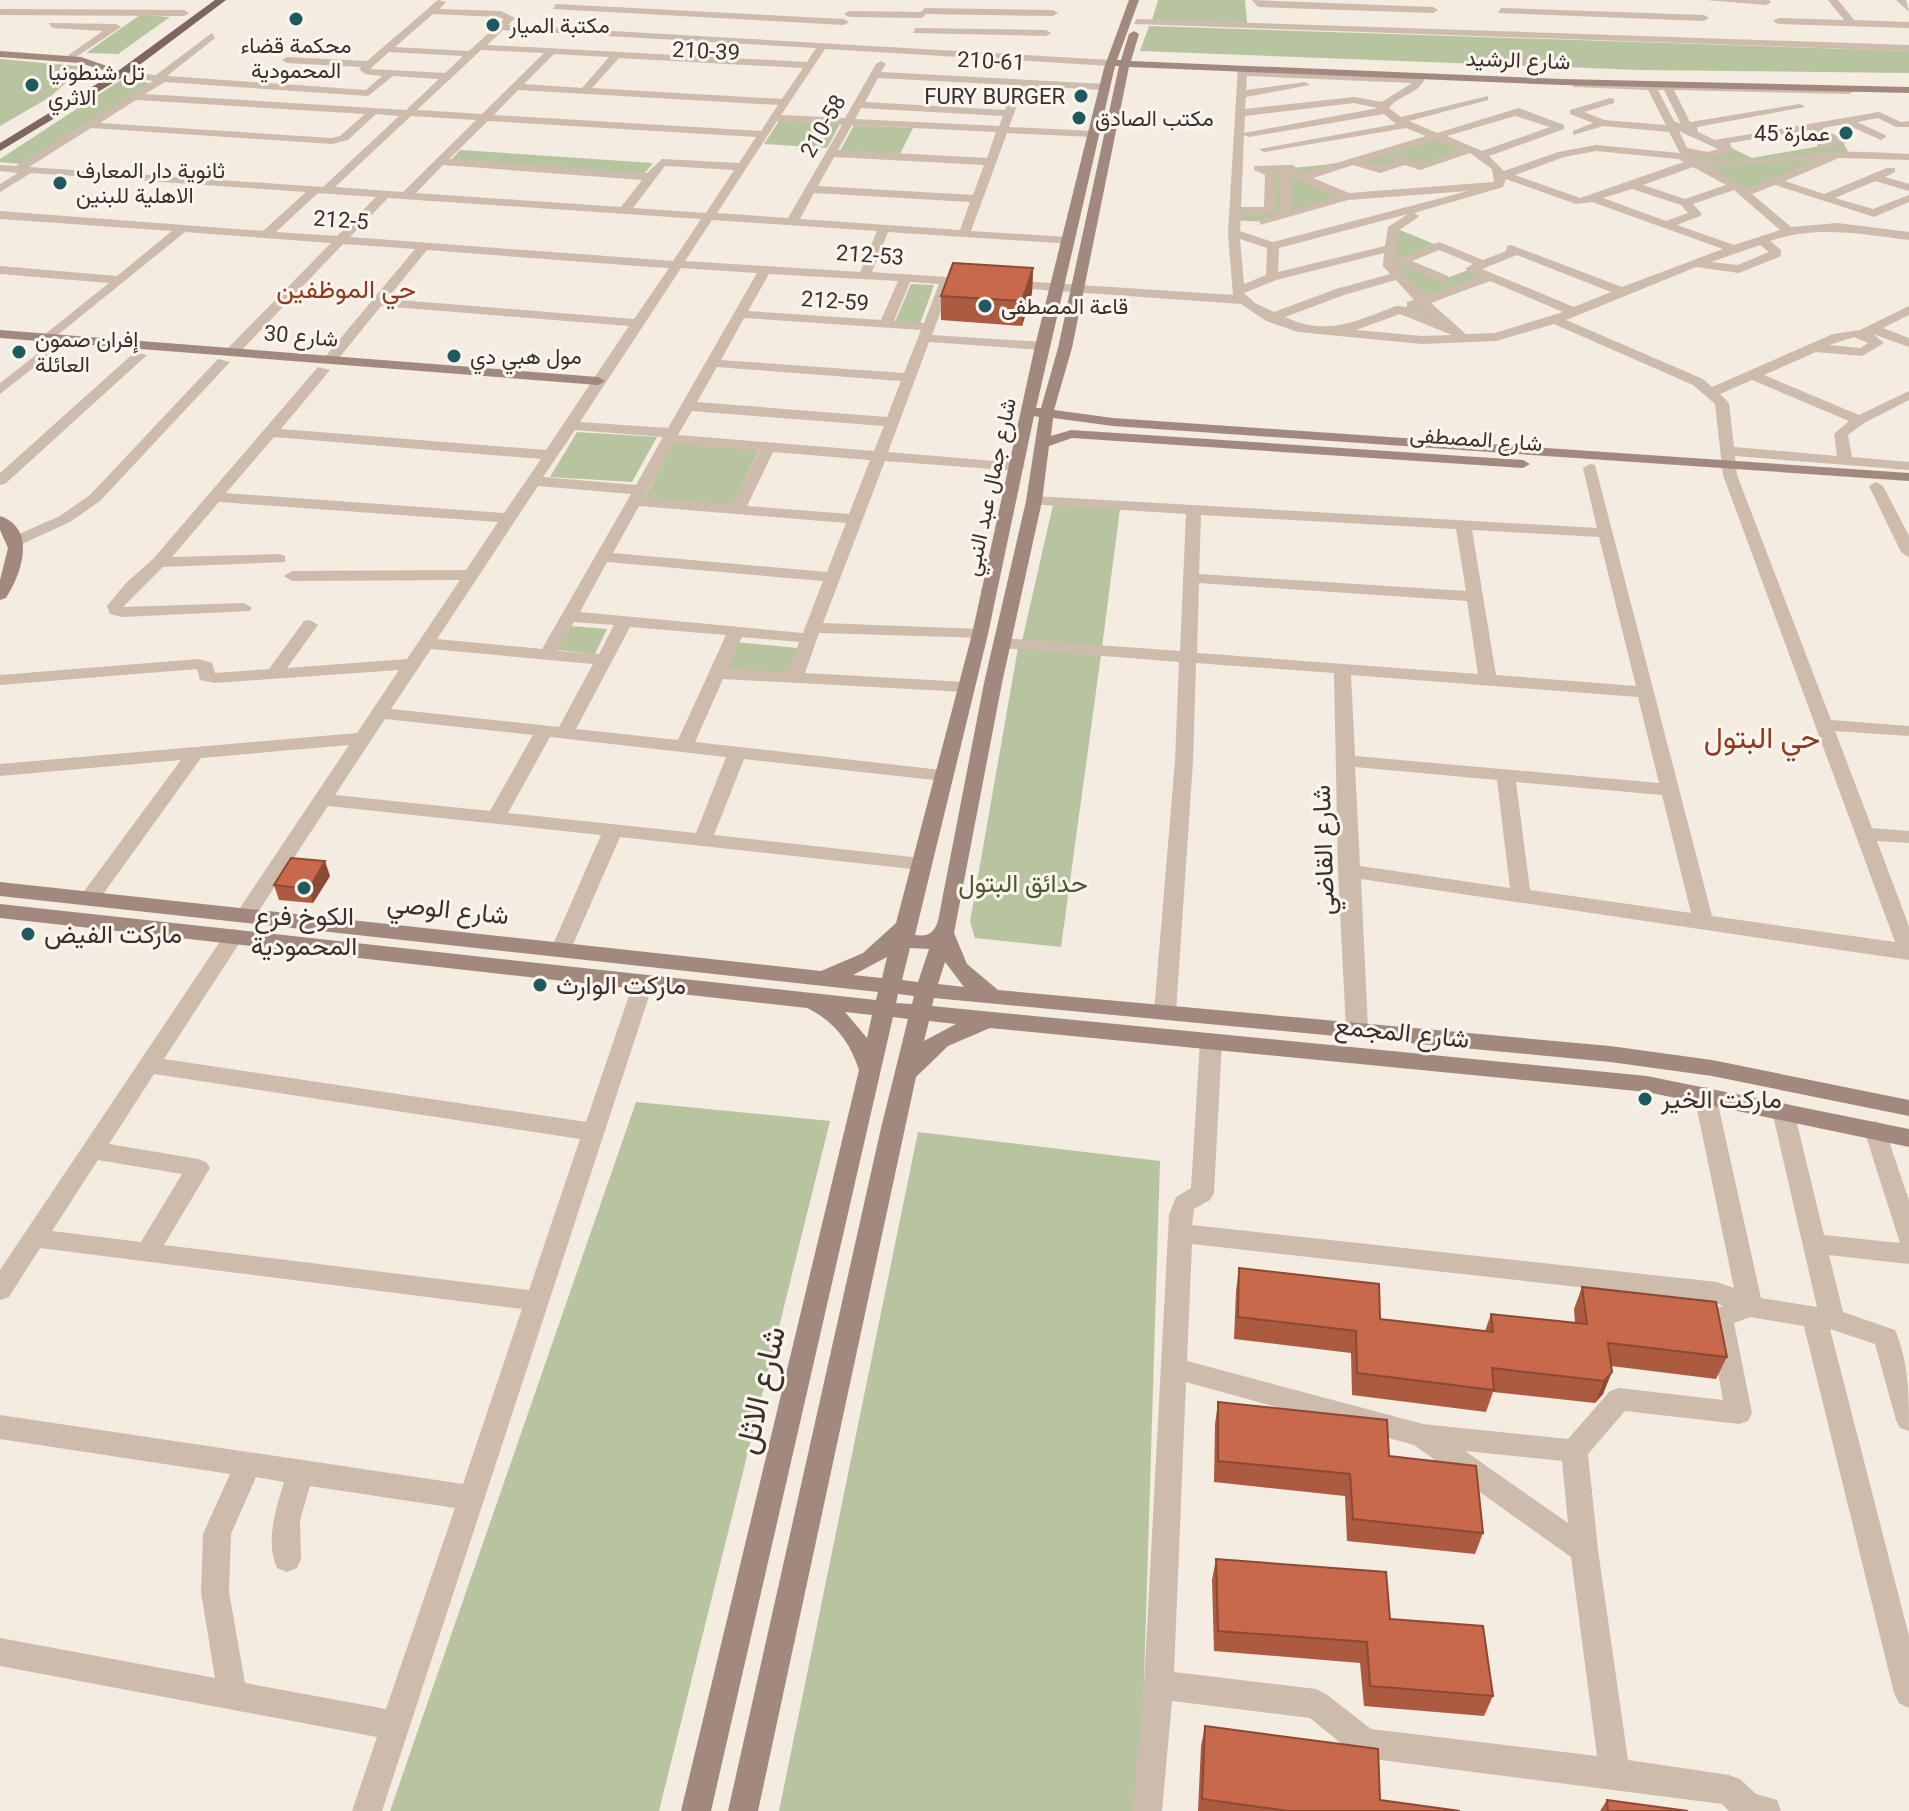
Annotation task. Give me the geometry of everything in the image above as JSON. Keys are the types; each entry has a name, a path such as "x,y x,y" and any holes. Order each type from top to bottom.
{"main road":[{"path":"0,139 109,71 201,0"},
{"path":"0,148 122,73 221,0"}],"street":[{"path":"151,13 169,0"},
{"path":"442,0 369,64 365,71 448,76"},
{"path":"613,10 622,0"},
{"path":"0,1290 569,425 585,386 680,264 802,76 857,0"},
{"path":"906,52 930,0"},
{"path":"1037,59 1057,0"},
{"name":"شارع جمال عبد النبي","path":"903,932 980,634 1042,346 1105,87 1130,60 1134,0"},
{"name":"شارع جمال عبد النبي","path":"944,933 1034,501 1047,413 1137,22 1146,0"},
{"path":"1498,0 1507,35"},
{"path":"1561,0 1566,13"},
{"path":"1628,0 1635,16"},
{"path":"1711,0 1765,1 1792,44"},
{"path":"1833,0 1851,23"},
{"path":"1901,0 1909,9"},
{"path":"1257,2 1432,5 1439,32"},
{"path":"556,6 777,19 924,13 1053,13"},
{"path":"777,19 784,9"},
{"path":"266,234 407,115 510,18 508,15 431,11"},
{"path":"1501,11 1635,16 1702,14 1717,41"},
{"path":"0,12 184,13"},
{"path":"70,58 135,13"},
{"path":"696,39 714,15"},
{"path":"530,29 541,19"},
{"path":"0,21 112,29"},
{"path":"1778,21 1909,25"},
{"path":"1137,22 1909,48"},
{"path":"501,27 1037,59 1130,60"},
{"path":"916,31 1046,33"},
{"path":"0,189 89,125 137,97 212,36"},
{"path":"386,49 552,51 810,65"},
{"name":"210-58","path":"792,222 889,50"},
{"path":"407,195 552,51"},
{"path":"0,54 70,58 90,62 109,71 161,78 368,93 391,73"},
{"path":"584,91 617,54"},
{"path":"287,60 369,64"},
{"name":"شارع الرشيد","path":"1130,60 1242,68 1266,65 1909,81"},
{"name":"شارع الرشيد","path":"1266,65 1562,82 1909,91"},
{"name":"210-39","path":"607,66 802,76"},
{"path":"1242,68 1372,78 1789,90 1859,100 1909,91"},
{"path":"1242,68 1419,79"},
{"path":"1240,296 1235,221 1239,151 1245,134 1242,68"},
{"name":"210-61","path":"875,75 1105,87"},
{"path":"1243,94 1372,78"},
{"path":"1385,109 1388,101 1416,87 1419,79"},
{"path":"1512,82 1512,96"},
{"path":"964,234 1020,83"},
{"path":"516,87 785,102"},
{"path":"1652,88 1688,157 1740,190 1788,231"},
{"path":"1668,88 1687,126 1756,160 1843,142"},
{"path":"1687,126 1801,110 1789,90"},
{"path":"137,97 764,134"},
{"path":"1239,151 1403,123 1484,98"},
{"path":"1242,113 1354,100 1385,109 1403,123 1480,155 1493,163 1501,179"},
{"path":"1859,100 1879,115 1900,125 1909,124"},
{"path":"1235,221 1264,222 1347,197 1501,179 1580,202 1649,178 1688,157 1718,155 1729,150 1671,126 1602,123 1574,112 1610,101"},
{"path":"255,115 267,105"},
{"path":"858,105 1009,113"},
{"path":"1245,134 1385,109"},
{"path":"1303,177 1517,111 1624,149"},
{"path":"89,125 336,141 344,138 372,113"},
{"path":"1719,142 1879,115"},
{"path":"775,118 1093,134"},
{"path":"1809,126 1853,147 1890,141 1846,121"},
{"path":"1577,133 1602,123"},
{"path":"231,134 243,125"},
{"path":"906,158 917,127"},
{"path":"1480,155 1560,127"},
{"path":"1881,137 1909,132"},
{"path":"1245,134 1262,137 1264,149"},
{"path":"1843,142 1844,155"},
{"path":"1235,221 1268,244 1354,222 1423,209 1562,154 1596,148 1756,160 1844,155 1909,160"},
{"path":"1384,153 1420,167 1468,150"},
{"path":"830,153 991,162"},
{"path":"1685,203 1774,181 1844,155"},
{"path":"1824,198 1909,160"},
{"path":"1238,168 1284,169 1358,161 1380,170 1406,161"},
{"path":"441,162 650,177"},
{"path":"625,210 662,162 743,167"},
{"path":"0,168 1069,241"},
{"path":"1235,221 1270,209 1271,173 1258,168"},
{"path":"1284,169 1347,197"},
{"path":"1284,169 1286,216"},
{"path":"1891,170 1909,175"},
{"path":"1874,177 1909,188"},
{"path":"1649,178 1702,197"},
{"path":"1774,181 1824,198 1909,236"},
{"path":"1632,185 1685,203 1696,214 1667,224"},
{"path":"810,189 977,199"},
{"path":"8,543 47,529 95,498 385,194"},
{"path":"1592,198 1733,249"},
{"path":"1873,222 1909,198"},
{"path":"1240,296 1272,277 1391,248 1423,209"},
{"name":"212-5","path":"0,215 680,264"},
{"path":"1264,222 1272,277"},
{"path":"1240,296 1271,318 1298,328 1422,340 1496,337 1555,320 1621,291 1788,231 1873,222 1909,224"},
{"path":"0,390 120,280 183,228"},
{"path":"865,275 884,228"},
{"path":"1406,232 1477,266 1491,277 1575,312"},
{"path":"1695,264 1739,269 1777,253 1760,239"},
{"path":"244,608 116,611 118,600 159,562 424,246"},
{"path":"1271,318 1340,292 1439,246"},
{"path":"1391,248 1396,267 1422,302 1465,340"},
{"path":"1444,279 1514,250 1621,291"},
{"name":"212-53","path":"680,264 1057,288 1240,296"},
{"path":"1396,267 1464,287"},
{"path":"547,655 766,268"},
{"path":"0,270 120,280"},
{"path":"1534,295 1580,276"},
{"path":"1333,333 1491,277"},
{"path":"886,324 906,278"},
{"path":"794,678 946,281"},
{"path":"378,302 637,323"},
{"path":"1401,309 1465,340"},
{"path":"1867,331 1909,310"},
{"name":"212-59","path":"740,314 886,324 926,333 1042,346"},
{"path":"1348,871 1909,952 1729,463 1722,403 1698,382 1555,320"},
{"path":"1867,331 1909,343"},
{"path":"1713,392 1814,348 1862,352 1877,343 1867,331"},
{"name":"شارع 30","path":"0,334 140,355 227,357"},
{"name":"شارع 30","path":"0,343 50,343 585,386"},
{"path":"0,481 140,355"},
{"path":"712,363 909,377"},
{"path":"1752,375 1859,420"},
{"path":"1845,461 1841,434 1859,420 1909,395"},
{"path":"688,406 892,422"},
{"name":"شارع المصطفى","path":"1030,411 1113,422 1909,477"},
{"path":"569,425 878,456 1040,462"},
{"path":"270,432 549,455"},
{"name":"شارع المصطفى","path":"1042,444 1071,434 1590,468 1729,463 1909,490"},
{"path":"738,509 768,447"},
{"path":"1729,463 1845,461 1909,466"},
{"path":"1590,468 1703,921"},
{"path":"532,481 738,509 854,519"},
{"path":"1876,486 1909,552"},
{"path":"215,497 506,518"},
{"path":"1034,501 1606,533"},
{"path":"1165,1012 1190,658 1194,509"},
{"path":"0,521 16,566 0,595"},
{"path":"1463,523 1488,680"},
{"path":"602,557 831,577"},
{"path":"159,562 279,559"},
{"path":"292,576 470,575"},
{"path":"1192,578 1475,597"},
{"path":"568,616 736,631 980,634"},
{"path":"565,733 625,621"},
{"path":"274,674 310,625"},
{"path":"684,746 736,631"},
{"path":"424,643 604,660"},
{"path":"1002,643 1646,692"},
{"path":"0,680 199,664 204,665 206,676 215,678 411,664"},
{"name":"شارع القاضي","path":"1342,669 1348,871 1357,1029"},
{"path":"717,673 965,687"},
{"path":"378,713 943,775"},
{"path":"1825,725 1909,731"},
{"path":"496,818 544,731"},
{"path":"0,770 362,738"},
{"path":"81,920 100,912 102,905 94,900 196,752"},
{"path":"703,840 737,752"},
{"path":"1346,761 1670,790"},
{"path":"1506,775 1521,895"},
{"path":"322,799 921,864"},
{"path":"561,949 613,831"},
{"path":"1865,834 1909,837"},
{"name":"شارع الوصي","path":"0,889 146,905 239,926 644,981 823,986"},
{"path":"131,925 125,921 127,914 146,905"},
{"name":"شارع الوصي","path":"0,911 131,925 239,926 561,949 905,998"},
{"path":"903,932 907,940 921,944 933,943 944,933"},
{"path":"871,1072 861,1046 847,1027 818,1003 823,986 846,970 873,958 903,932"},
{"path":"743,1811 912,1049 905,998 903,932"},
{"path":"905,1076 920,1056 941,1040 985,1020 977,1014 976,1008 991,997 959,970 951,959 944,933"},
{"path":"905,998 944,933"},
{"path":"367,1811 644,981"},
{"path":"823,986 905,998"},
{"name":"شارع المجمع","path":"905,998 991,997 1610,1054 1797,1083 1909,1108"},
{"name":"شارع المجمع","path":"905,998 985,1020 1677,1089 1909,1138"},
{"name":"شارع الاثل","path":"696,1811 877,1044 905,998"},
{"path":"1285,1048 1254,1040 1250,1032 1255,1029 1322,1027"},
{"path":"1147,1811 1159,1685 1180,1233 1184,1204 1202,1193 1211,1041"},
{"path":"1610,1054 1623,1060 1631,1072 1628,1079 1614,1082"},
{"path":"871,1072 874,1065 888,1060 902,1064 905,1076"},
{"path":"1677,1063 1663,1065 1658,1072 1662,1080 1677,1089"},
{"path":"148,1065 594,1132"},
{"path":"1705,1095 1750,1307"},
{"path":"1783,1111 1814,1244 1823,1318 1902,1634 1909,1693"},
{"path":"1875,1130 1909,1237"},
{"path":"92,1150 198,1168 147,1252"},
{"path":"1180,1233 1717,1292 1750,1307 1823,1318 1886,1337 1904,1385 1909,1420"},
{"path":"34,1238 537,1301"},
{"path":"1814,1244 1909,1254"},
{"path":"1615,1773 1584,1550 1574,1451 1619,1399 1739,1413 1720,1317 1750,1307"},
{"path":"1173,1368 1421,1435 1574,1451"},
{"path":"796,1386 834,1391"},
{"path":"0,1427 472,1498"},
{"path":"1421,1435 1584,1550"},
{"path":"233,1696 215,1592 217,1534 248,1464"},
{"path":"287,1559 286,1520 300,1472"},
{"path":"0,1652 395,1726"},
{"path":"1159,1685 1316,1704 1365,1743 1729,1790 1749,1809 1766,1811"}],"green space":[{"path":"1158,0 1245,0 1247,23 1152,20"},
{"path":"140,15 170,17 118,54 86,53"},
{"path":"1149,26 1909,51 1909,73 1641,70 1140,51"},
{"name":"تل شنطونيا الاثري","path":"0,59 77,66 78,72 50,97 0,126"},
{"path":"134,79 151,84 20,164 0,162 0,159 121,80"},
{"path":"779,121 840,124 827,148 764,144"},
{"path":"854,125 913,128 900,154 840,151"},
{"path":"1435,137 1468,150 1420,167 1406,161 1380,170 1358,161"},
{"path":"1719,142 1752,158 1843,142 1850,155 1838,155 1745,193 1681,156 1690,152 1718,155"},
{"path":"460,150 653,163 644,174 450,161"},
{"path":"1358,161 1304,177 1347,197 1264,222 1235,220 1236,210 1267,212 1271,173"},
{"path":"1395,228 1439,246 1402,260 1444,279 1471,269 1491,277 1423,302 1465,340 1401,309 1421,302 1390,265"},
{"path":"911,284 934,285 920,324 895,322"},
{"path":"577,432 657,437 632,482 550,477"},
{"path":"674,443 759,450 733,505 644,498"},
{"path":"1053,505 1120,509 1102,647 1022,641"},
{"path":"570,626 607,629 595,654 557,650"},
{"path":"735,642 798,648 788,675 723,669"},
{"name":"حدائق البتول","path":"1018,648 1101,655 1061,947 975,938 970,922"},
{"path":"636,1102 830,1121 659,1811 390,1811"},
{"path":"918,1132 1160,1161 1140,1811 779,1811"}],"building":[{"path":"953,263 1033,268 1022,301 941,296"},
{"path":"291,858 325,861 309,889 274,885"},
{"path":"1239,1268 1379,1284 1380,1319 1493,1332 1491,1314 1587,1324 1582,1287 1716,1302 1727,1357 1608,1343 1612,1372 1604,1381 1492,1368 1494,1390 1357,1373 1356,1331 1238,1317"},
{"path":"1218,1402 1387,1420 1389,1456 1476,1466 1483,1533 1353,1519 1350,1474 1218,1461"},
{"path":"1216,1559 1386,1572 1390,1619 1483,1626 1493,1696 1370,1686 1367,1642 1218,1631"},
{"path":"1205,1726 1378,1749 1380,1800 1460,1811 1289,1811 1202,1799"},
{"path":"1607,1800 1688,1811 1608,1811"}],"place":[{"name":"محكمة قضاء المحمودية","path":"296,19"},
{"name":"مكتبة الميار","path":"493,25"},
{"name":"تل شنطونيا الاثري","path":"32,85"},
{"name":"FURY BURGER","path":"1081,96"},
{"name":"مكتب الصادق","path":"1079,118"},
{"name":"عمارة 45","path":"1846,133"},
{"name":"ثانوية دار المعارف الاهلية للبنين","path":"60,183"},
{"name":"قاعة المصطفى","path":"985,306"},
{"name":"إفران صمون العائلة","path":"19,352"},
{"name":"مول هبي دي","path":"454,356"},
{"name":"الكوخ فرع المحمودية","path":"304,888"},
{"name":"ماركت الفيض","path":"28,934"},
{"name":"ماركت الوارث","path":"540,985"},
{"name":"ماركت الخير","path":"1645,1099"}],"district":[{"name":"حي الموظفين","path":"346,289"},
{"name":"حي البتول","path":"1762,737"}]}
